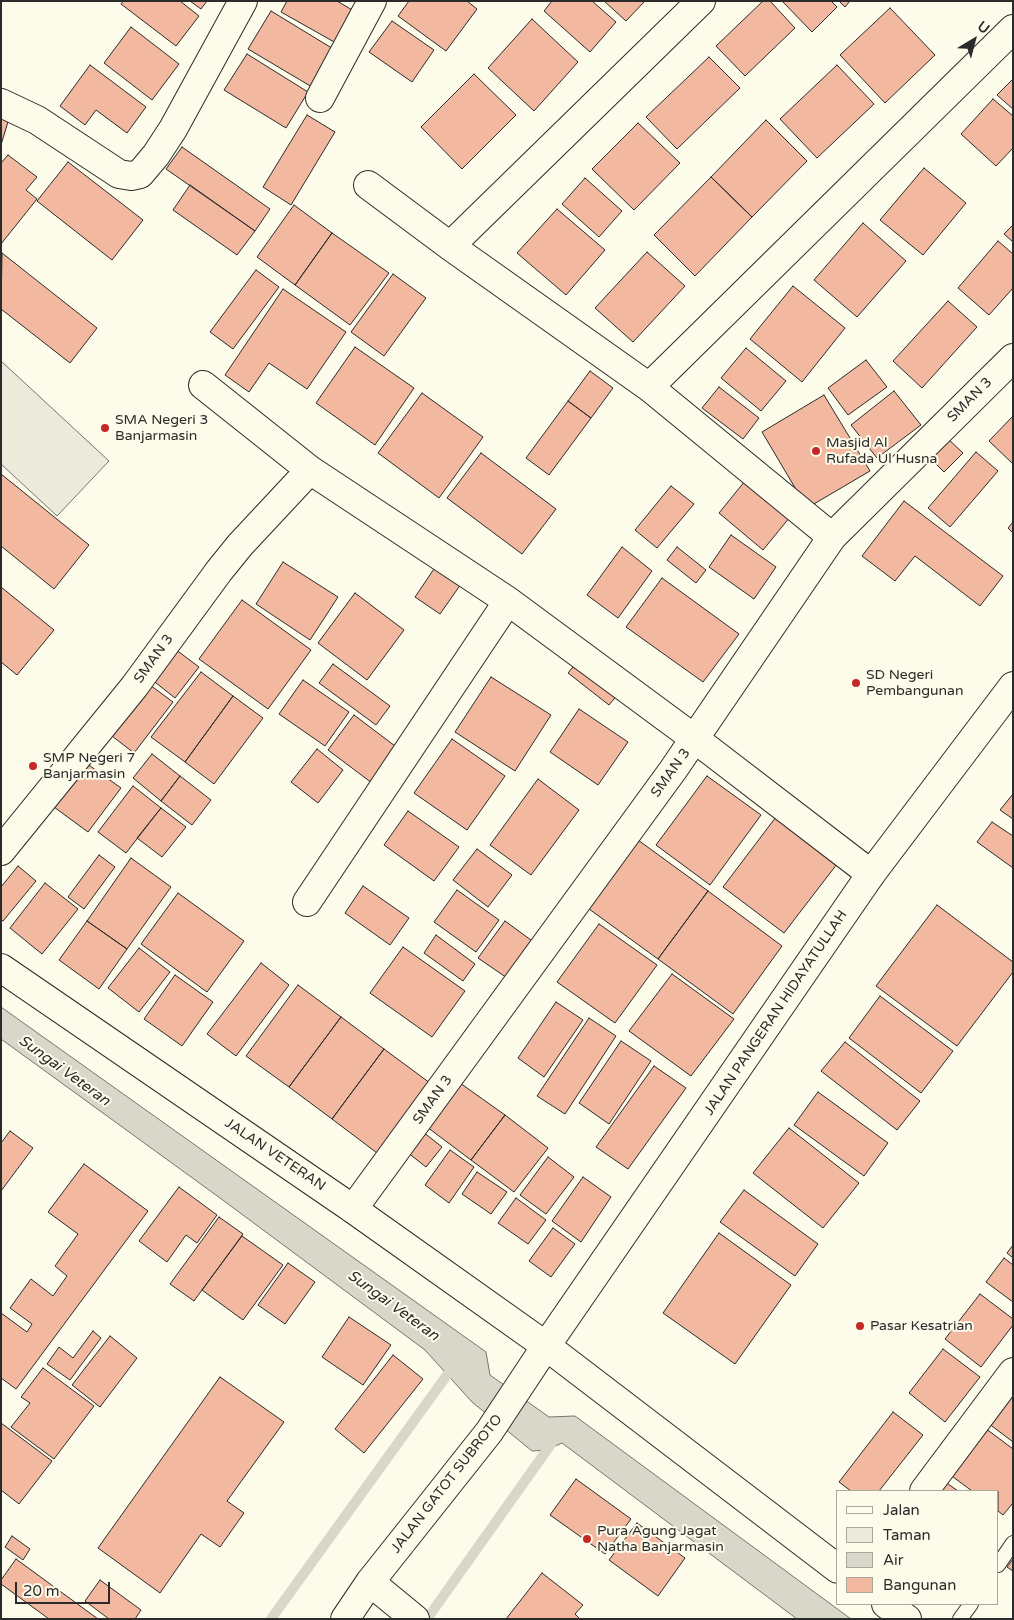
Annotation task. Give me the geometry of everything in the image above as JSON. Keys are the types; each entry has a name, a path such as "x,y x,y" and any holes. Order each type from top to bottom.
{"street":[{"path":"1,102 37,120 119,174 131,176 140,174 156,156 174,130 244,1"},
{"path":"320,98 372,1"},
{"path":"450,246 701,1"},
{"path":"649,387 1013,29"},
{"path":"368,185 450,246 649,387 832,536"},
{"name":"SMAN 3","path":"354,1209 695,739 832,536 1013,358"},
{"path":"203,385 310,470 508,601 695,739 871,874"},
{"name":"SMAN 3","path":"1,851 134,687 240,545 310,470"},
{"path":"307,902 508,601"},
{"name":"JALAN PANGERAN HIDAYATULLAH","path":"546,1346 871,874 1013,686"},
{"name":"JALAN VETERAN","path":"1,968 354,1209 546,1346 836,1567"},
{"name":"JALAN GATOT SUBROTO","path":"345,1619 370,1582 489,1432 523,1384 546,1346"},
{"path":"925,1490 1013,1372"},
{"path":"370,1582 412,1616"},
{"path":"887,1605 907,1619"}],"lane":[{"path":"999,1564 1013,1543"},
{"path":"960,1619 970,1605"}],"green space":[{"path":"1,361 109,461 57,516 1,464"}],"water":[{"name":"Sungai Veteran","path":"1,1007 486,1352 490,1375 549,1417 575,1416 851,1619 797,1619 562,1443 547,1450 532,1451 472,1402 425,1350 1,1039"}],"building":[{"path":"123,1 180,1 199,16 176,46 121,4"},
{"path":"190,1 207,1 201,9"},
{"path":"287,1 337,1 354,11 336,43 281,12"},
{"path":"409,1 467,1 477,9 446,51 398,16"},
{"path":"552,1 592,1 616,22 590,52 544,11"},
{"path":"604,1 645,1 626,21"},
{"path":"763,1 770,1 795,28 745,76 716,46"},
{"path":"782,1 831,1 837,7 812,32"},
{"path":"839,1 850,1 845,7"},
{"path":"890,8 935,55 885,103 840,55"},
{"path":"271,11 335,50 312,87 248,49"},
{"path":"532,19 578,62 534,111 488,68"},
{"path":"392,21 434,50 412,82 369,52"},
{"path":"131,27 179,64 152,100 104,63"},
{"path":"247,54 308,92 286,128 224,90"},
{"path":"709,57 740,88 677,149 646,117"},
{"path":"90,65 146,107 127,133 96,110 85,125 60,106"},
{"path":"837,65 874,104 817,158 780,119"},
{"path":"474,74 516,115 462,169 421,127"},
{"path":"1013,79 1013,109 997,95"},
{"path":"993,99 1013,116 1013,148 996,166 961,134"},
{"path":"1,112 10,115 1,145"},
{"path":"307,115 335,132 291,205 263,187"},
{"path":"766,120 807,161 752,217 711,177"},
{"path":"638,123 680,163 634,210 592,169"},
{"path":"182,147 270,209 255,231 166,169"},
{"path":"8,155 37,177 26,190 37,199 1,244 1,163"},
{"path":"68,162 143,220 112,260 37,201"},
{"path":"924,168 966,203 923,255 880,220"},
{"path":"711,177 752,217 695,276 654,235"},
{"path":"585,178 622,211 599,237 562,204"},
{"path":"190,185 255,231 237,255 173,210"},
{"path":"294,205 332,233 295,285 257,257"},
{"path":"557,209 605,250 566,295 517,253"},
{"path":"863,223 906,261 857,317 814,280"},
{"path":"1013,225 1013,242 1004,234"},
{"path":"332,233 389,273 350,325 295,285"},
{"path":"998,241 1013,254 1013,288 989,315 958,288"},
{"path":"647,252 685,286 633,342 595,308"},
{"path":"2,253 97,328 70,363 1,309"},
{"path":"256,270 279,287 233,349 210,332"},
{"path":"393,274 426,298 384,356 351,332"},
{"path":"793,286 845,328 802,382 750,339"},
{"path":"283,289 346,332 307,389 269,363 249,392 225,375"},
{"path":"948,301 977,327 922,388 893,361"},
{"path":"355,347 414,388 375,445 316,403"},
{"path":"746,348 786,381 761,411 721,378"},
{"path":"866,360 887,387 848,415 828,388"},
{"path":"590,371 613,388 591,418 568,401"},
{"path":"719,387 759,418 743,439 702,408"},
{"path":"894,391 921,425 877,458 851,425"},
{"path":"422,393 483,437 439,498 378,453"},
{"name":"Masjid Al Rufada Ul Husna","path":"824,395 870,471 807,508 762,432"},
{"path":"568,401 591,418 549,475 526,458"},
{"path":"1013,416 1013,464 989,441"},
{"path":"945,436 963,453 944,472 927,455"},
{"path":"976,452 998,471 950,527 928,508"},
{"path":"481,453 556,509 522,554 447,498"},
{"path":"1,474 89,545 54,589 1,546"},
{"path":"745,481 790,517 763,550 719,513"},
{"path":"671,486 694,504 657,548 635,530"},
{"path":"904,501 1003,576 980,606 915,556 895,581 862,556"},
{"path":"1013,522 1013,533 1008,528"},
{"path":"731,535 776,567 754,599 709,567"},
{"path":"622,547 652,571 618,618 587,595"},
{"path":"677,547 706,570 696,583 667,560"},
{"path":"283,562 338,597 310,640 256,604"},
{"path":"436,566 461,584 440,614 415,597"},
{"path":"662,578 739,634 703,682 626,627"},
{"path":"1,587 54,630 17,675 1,662"},
{"path":"355,593 404,630 367,680 318,643"},
{"path":"242,600 311,650 268,709 199,659"},
{"path":"175,649 199,667 175,698 151,679"},
{"path":"577,662 619,693 609,705 568,673"},
{"path":"333,664 390,706 376,725 319,683"},
{"path":"201,672 233,696 185,762 151,737"},
{"path":"491,677 551,715 515,771 455,732"},
{"path":"303,680 349,712 325,746 279,714"},
{"path":"150,685 173,702 134,753 112,736"},
{"path":"233,696 263,718 214,784 185,762"},
{"path":"579,709 628,742 598,785 550,752"},
{"path":"354,715 399,749 372,783 328,750"},
{"path":"452,739 505,776 467,830 414,793"},
{"path":"317,749 343,770 318,803 291,782"},
{"path":"152,754 180,776 161,801 133,778"},
{"path":"86,763 121,788 88,832 54,807"},
{"path":"180,776 211,800 192,825 161,801"},
{"path":"707,776 761,815 710,885 656,845"},
{"path":"538,779 579,810 531,875 490,845"},
{"path":"133,786 161,808 126,853 98,832"},
{"path":"1013,794 1013,819 1000,810"},
{"path":"161,808 186,827 162,857 137,838"},
{"path":"408,811 459,847 434,881 384,845"},
{"path":"776,817 837,864 784,933 723,887"},
{"path":"992,822 1013,836 1013,868 977,842"},
{"path":"638,840 708,891 658,959 589,909"},
{"path":"477,849 512,875 488,907 453,880"},
{"path":"99,855 115,867 84,909 68,897"},
{"path":"131,858 171,887 127,949 87,921"},
{"path":"18,866 36,881 3,921 1,920 1,887"},
{"path":"45,883 78,909 42,954 10,928"},
{"path":"363,886 409,918 390,945 345,913"},
{"path":"457,890 499,920 476,952 434,922"},
{"path":"708,891 782,946 733,1014 658,959"},
{"path":"178,893 244,941 207,992 141,944"},
{"path":"937,905 1013,962 1013,972 957,1046 876,986"},
{"path":"87,921 127,949 99,989 59,960"},
{"path":"505,921 535,943 510,980 478,958"},
{"path":"599,924 657,965 615,1023 557,982"},
{"path":"436,935 475,964 463,981 424,953"},
{"path":"403,947 465,991 432,1037 370,993"},
{"path":"139,948 170,972 139,1012 108,988"},
{"path":"261,963 289,985 236,1056 207,1034"},
{"path":"672,974 734,1019 691,1076 629,1031"},
{"path":"175,975 213,1002 182,1046 144,1019"},
{"path":"298,985 341,1017 289,1087 246,1056"},
{"path":"880,996 953,1051 921,1093 849,1038"},
{"path":"556,1002 583,1020 544,1077 518,1058"},
{"path":"341,1017 384,1049 332,1119 289,1087"},
{"path":"589,1018 616,1036 565,1114 537,1096"},
{"path":"621,1041 651,1061 609,1124 579,1103"},
{"path":"845,1042 920,1101 897,1130 821,1071"},
{"path":"384,1049 430,1083 377,1153 332,1119"},
{"path":"654,1066 686,1088 628,1169 596,1147"},
{"path":"460,1083 505,1115 471,1160 427,1127"},
{"path":"818,1092 888,1143 864,1176 794,1125"},
{"path":"505,1115 548,1148 514,1192 471,1160"},
{"path":"789,1128 859,1183 823,1228 753,1173"},
{"path":"10,1131 33,1148 1,1191 1,1143"},
{"path":"423,1132 442,1147 426,1167 407,1152"},
{"path":"450,1150 474,1167 449,1203 425,1185"},
{"path":"548,1157 574,1177 546,1214 520,1195"},
{"path":"84,1164 148,1211 16,1389 1,1378 1,1313 27,1332 32,1324 10,1308 31,1279 53,1296 67,1276 55,1266 78,1234 48,1212"},
{"path":"477,1172 507,1192 491,1214 462,1194"},
{"path":"583,1177 611,1197 581,1242 552,1221"},
{"path":"179,1187 217,1215 197,1243 186,1235 167,1262 139,1241"},
{"path":"744,1190 818,1244 795,1276 720,1222"},
{"path":"516,1198 546,1220 528,1244 498,1223"},
{"path":"219,1217 243,1234 194,1301 170,1284"},
{"path":"553,1228 575,1244 551,1277 529,1261"},
{"path":"719,1233 791,1285 735,1364 663,1313"},
{"path":"242,1236 283,1265 243,1320 202,1290"},
{"path":"1013,1245 1013,1258 1007,1253"},
{"path":"1004,1258 1013,1265 1013,1302 986,1282"},
{"path":"288,1263 315,1282 285,1324 258,1305"},
{"path":"980,1294 1013,1319 1013,1325 981,1367 945,1339"},
{"path":"349,1317 391,1345 363,1385 322,1357"},
{"path":"93,1331 101,1338 70,1380 47,1364 59,1347 73,1358"},
{"path":"110,1336 137,1358 100,1407 72,1385"},
{"path":"943,1349 980,1377 945,1422 909,1393"},
{"path":"393,1355 423,1379 364,1453 335,1429"},
{"path":"43,1368 94,1406 54,1459 11,1427 30,1403 21,1397"},
{"path":"220,1377 284,1422 227,1501 244,1513 220,1547 201,1534 160,1593 98,1548"},
{"path":"1013,1392 1013,1442 988,1423"},
{"path":"893,1412 923,1435 880,1490 850,1490 839,1482"},
{"path":"1,1423 52,1461 19,1504 1,1490"},
{"path":"981,1425 1013,1449 1013,1503 1003,1515 999,1512 999,1490 971,1490 945,1471"},
{"path":"576,1479 631,1519 605,1554 550,1515"},
{"path":"944,1481 957,1490 938,1490"},
{"path":"637,1523 685,1558 658,1596 609,1560"},
{"path":"12,1536 30,1549 23,1560 5,1547"},
{"path":"16,1559 98,1619 49,1619 1,1584 1,1580"},
{"path":"1013,1559 1013,1571 1007,1567"},
{"path":"542,1573 583,1605 575,1614 580,1619 506,1619"},
{"path":"100,1580 141,1610 135,1619 109,1619 85,1601"}],"waterway":[{"path":"271,1619 455,1364"},
{"path":"427,1619 554,1440"}],"place":[{"name":"SMA Negeri 3 Banjarmasin","path":"105,428"},
{"name":"Masjid Al Rufada Ul Husna","path":"816,451"},
{"name":"SD Negeri Pembangunan","path":"856,683"},
{"name":"SMP Negeri 7 Banjarmasin","path":"33,766"},
{"name":"Pasar Kesatrian","path":"860,1326"},
{"name":"Pura Agung Jagat Natha Banjarmasin","path":"587,1539"}]}
